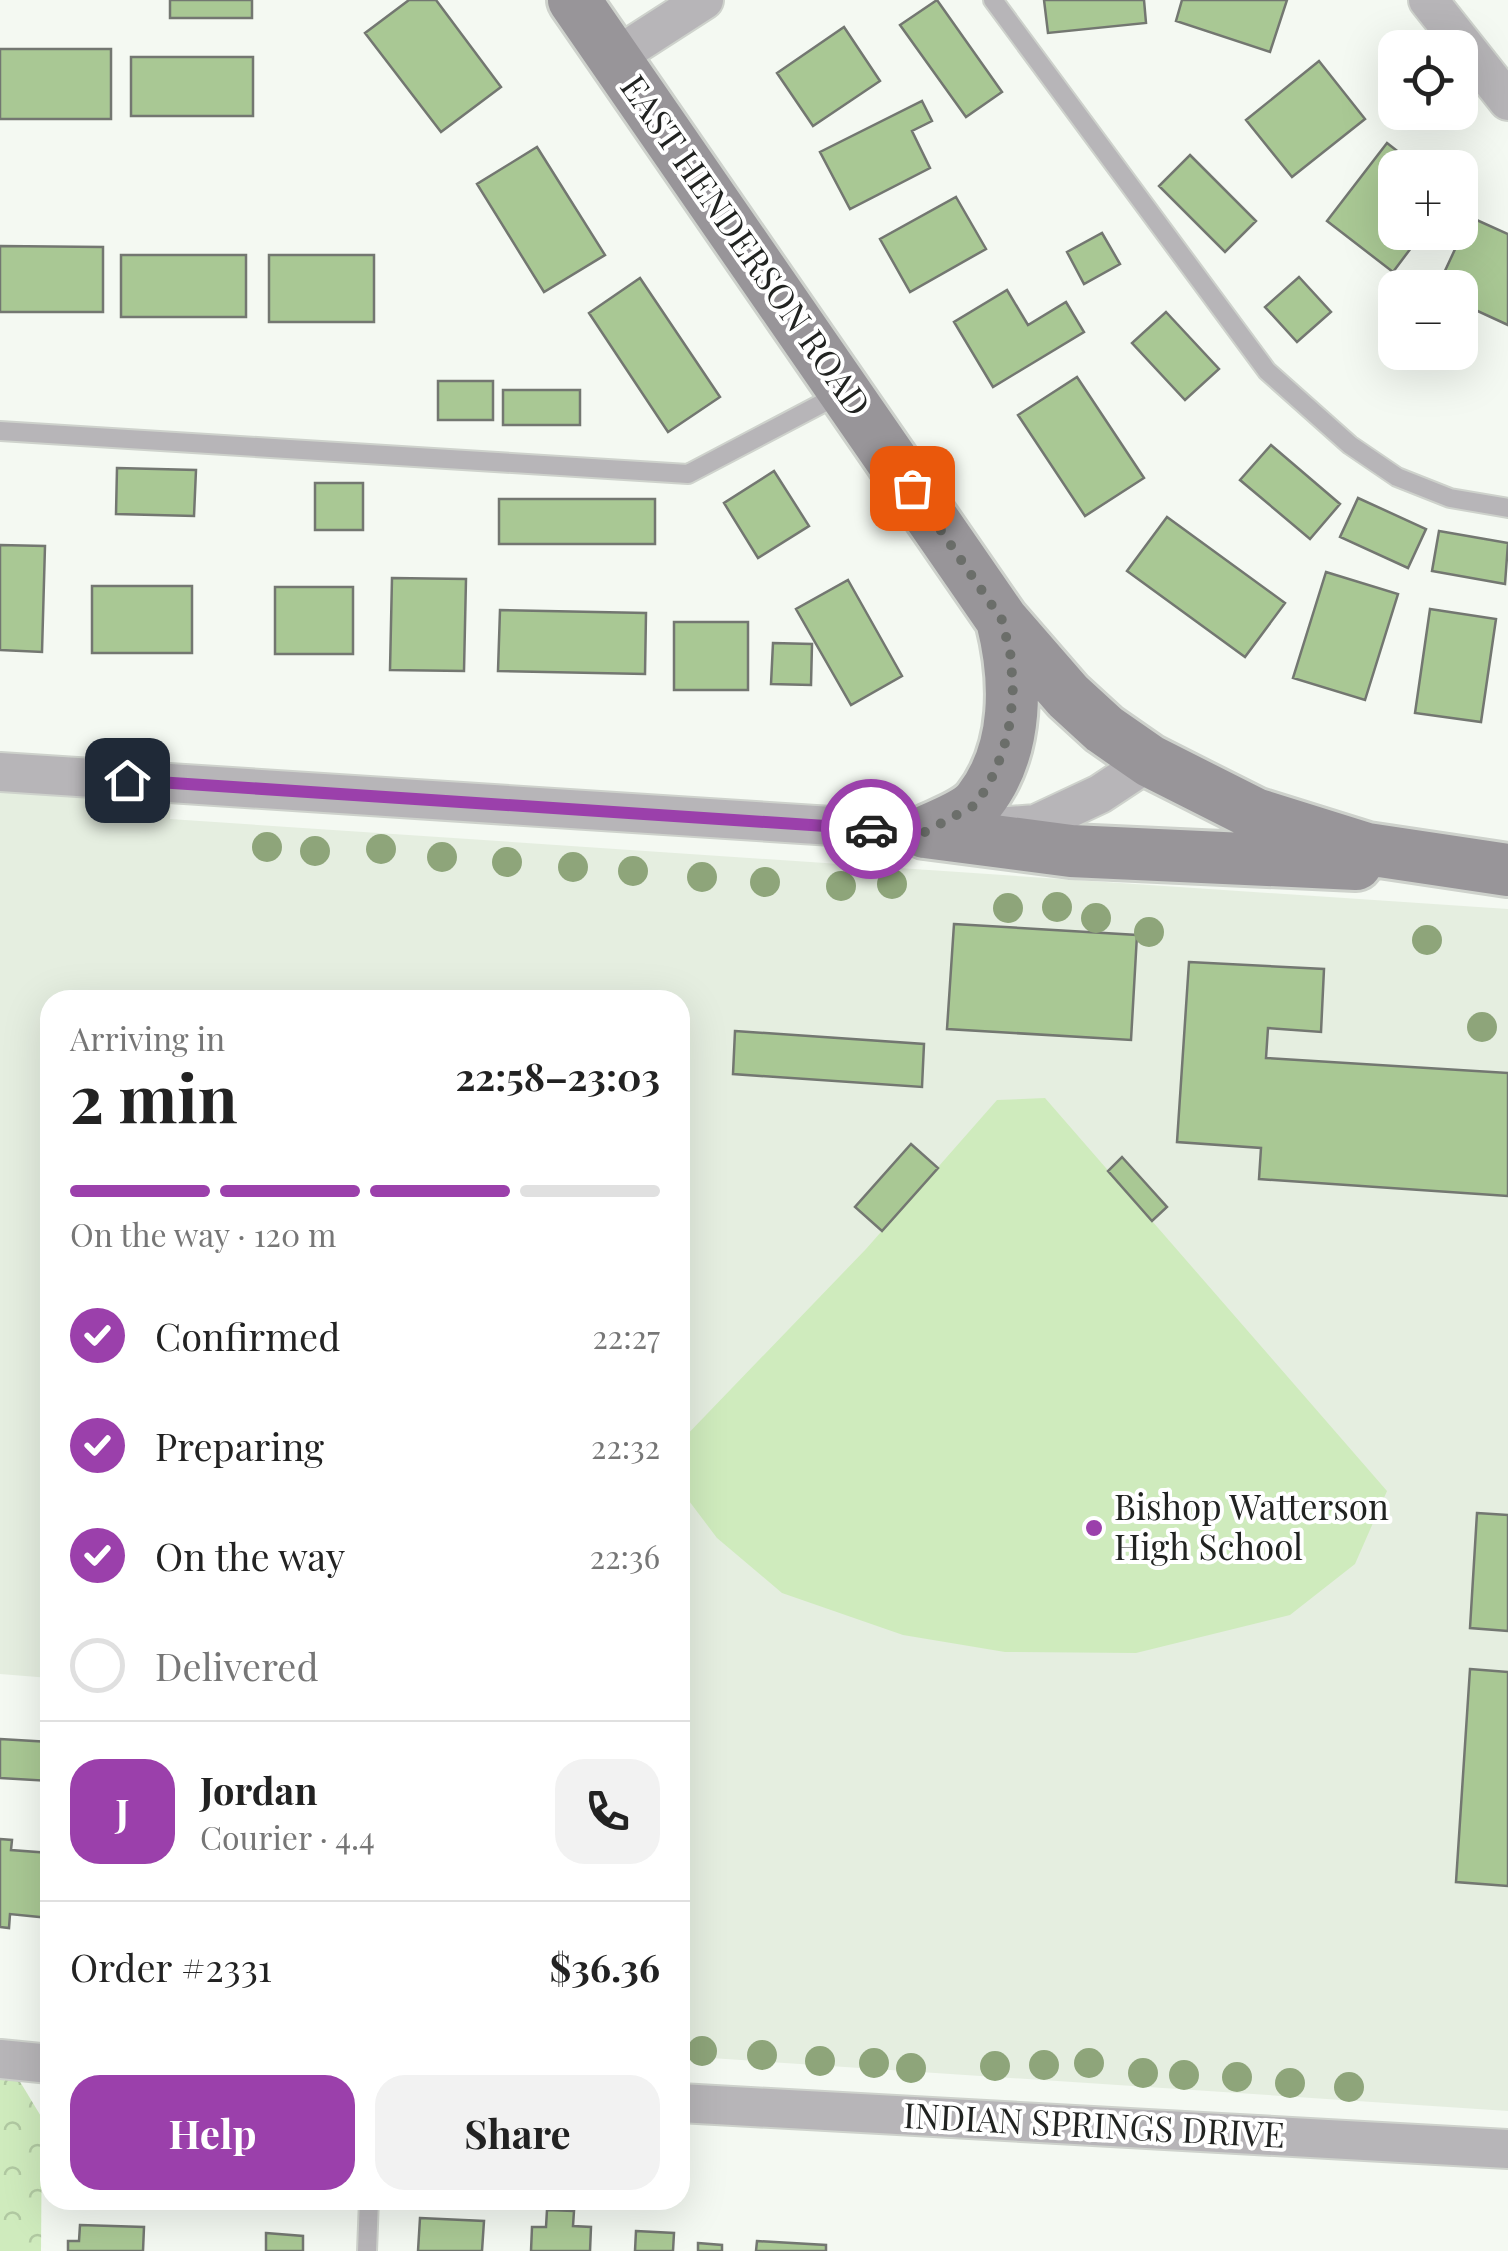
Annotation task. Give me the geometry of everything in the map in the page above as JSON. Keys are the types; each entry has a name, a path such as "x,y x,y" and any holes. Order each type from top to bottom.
{"main road":[{"name":"EAST HENDERSON ROAD","path":"574,0 1002,620 1068,696 1104,729 1150,761 1255,814 1367,850 1495,870"},
{"path":"925,832 977,804 996,770 1008,734 1013,696 1011,657 1002,620"},
{"path":"925,832 1150,857 1495,870"}],"street":[{"path":"614,58 704,0"},
{"path":"1428,0 1508,101"},
{"path":"0,772 925,832 1036,824 1100,794 1150,761"},
{"path":"0,2060 40,2063"},
{"name":"INDIAN SPRINGS DRIVE","path":"690,2104 1508,2149"}],"lane":[{"path":"993,0 1267,371 1350,445 1397,477 1450,498 1508,508"},
{"path":"0,431 688,474 845,391"},
{"path":"367,2251 369,2210"}],"shaded area":[{"name":"Bishop Watterson High School","path":"0,769 172,781 170,819 1508,909 1508,2111 690,2057 690,990 40,990 40,1677 0,1674"}],"green space":[{"path":"1045,1098 1387,1491 1355,1564 1290,1615 1136,1653 1005,1652 903,1635 782,1593 717,1538 690,1502 690,1432 866,1249 997,1100"},
{"path":"0,2079 19,2080 40,2115 41,2251 0,2251"}],"building":[{"path":"170,0 252,0 252,18 170,18"},
{"path":"409,0 436,0 501,87 441,132 365,33"},
{"path":"937,0 1002,92 966,117 900,25"},
{"path":"1044,0 1144,0 1146,23 1048,33"},
{"path":"1182,0 1287,0 1270,52 1176,21"},
{"path":"844,27 880,81 813,126 777,73"},
{"path":"0,49 111,49 111,119 0,119"},
{"path":"131,57 253,57 253,116 131,116"},
{"path":"1319,61 1365,119 1292,177 1246,120"},
{"path":"922,101 932,121 912,131 930,168 850,209 820,152"},
{"path":"537,147 605,255 544,292 477,184"},
{"path":"1190,155 1256,221 1225,252 1159,186"},
{"path":"1378,155 1378,250 1410,250 1390,270 1327,221"},
{"path":"956,197 986,249 910,292 880,239"},
{"path":"1478,221 1508,234 1508,325 1478,311 1478,270 1445,270 1455,250 1478,250"},
{"path":"1102,233 1120,264 1084,284 1067,252"},
{"path":"0,246 103,247 103,312 0,312"},
{"path":"121,255 246,255 246,317 121,317"},
{"path":"269,255 374,255 374,322 269,322"},
{"path":"1299,277 1331,312 1297,342 1265,307"},
{"path":"640,278 720,397 668,432 589,313"},
{"path":"1007,290 1028,325 1066,302 1084,332 993,387 954,322"},
{"path":"1166,312 1219,369 1185,400 1132,343"},
{"path":"1077,377 1144,478 1085,516 1018,415"},
{"path":"438,381 493,381 493,420 438,420"},
{"path":"503,390 580,390 580,425 503,425"},
{"path":"1271,445 1340,504 1310,539 1240,480"},
{"path":"117,468 196,470 194,516 116,514"},
{"path":"774,471 809,526 758,558 724,503"},
{"path":"315,483 363,483 363,530 315,530"},
{"path":"1358,498 1426,529 1408,568 1340,537"},
{"path":"499,499 655,499 655,544 499,544"},
{"path":"1167,517 1285,603 1245,657 1127,571"},
{"path":"1439,531 1508,543 1505,584 1432,571"},
{"path":"0,545 45,546 42,652 0,650"},
{"path":"1326,572 1398,594 1365,700 1293,678"},
{"path":"392,578 466,579 464,671 390,670"},
{"path":"848,580 902,676 851,705 796,609"},
{"path":"92,586 192,586 192,653 92,653"},
{"path":"275,587 353,587 353,654 275,654"},
{"path":"1430,609 1496,619 1481,722 1415,713"},
{"path":"500,610 646,613 645,674 498,671"},
{"path":"674,622 748,622 748,690 674,690"},
{"path":"773,643 812,644 811,685 771,684"},
{"path":"954,924 1137,935 1131,1040 947,1029"},
{"path":"1189,962 1324,969 1321,1032 1268,1028 1266,1058 1508,1073 1508,1196 1259,1179 1261,1148 1177,1142"},
{"path":"735,1031 924,1044 922,1087 733,1074"},
{"path":"911,1144 938,1168 882,1231 855,1207"},
{"path":"1122,1157 1167,1207 1152,1221 1108,1171"},
{"path":"1477,1513 1508,1515 1508,1631 1470,1628"},
{"path":"1470,1669 1508,1672 1508,1886 1456,1882"},
{"path":"0,1739 40,1741 40,1780 0,1778"},
{"path":"0,1839 12,1840 11,1850 40,1852 40,1917 10,1914 9,1928 0,1927"},
{"path":"547,2210 574,2211 573,2226 591,2227 590,2251 531,2251 532,2227 546,2227"},
{"path":"420,2218 484,2221 482,2251 418,2251"},
{"path":"80,2225 144,2227 143,2251 68,2251 68,2241 79,2241"},
{"path":"636,2231 674,2233 673,2251 635,2251"},
{"path":"266,2233 303,2236 303,2251 266,2251"},
{"path":"757,2241 826,2245 826,2251 756,2251"},
{"path":"698,2243 722,2245 722,2251 698,2251"}],"way so far":[{"path":"871,829 925,832 977,804 996,770 1008,734 1013,696 1011,657 1002,620 912,488"}],"place":[{"name":"Bishop Watterson High School","path":"1094,1528"}],"route":[{"path":"127,780 871,829"}]}
